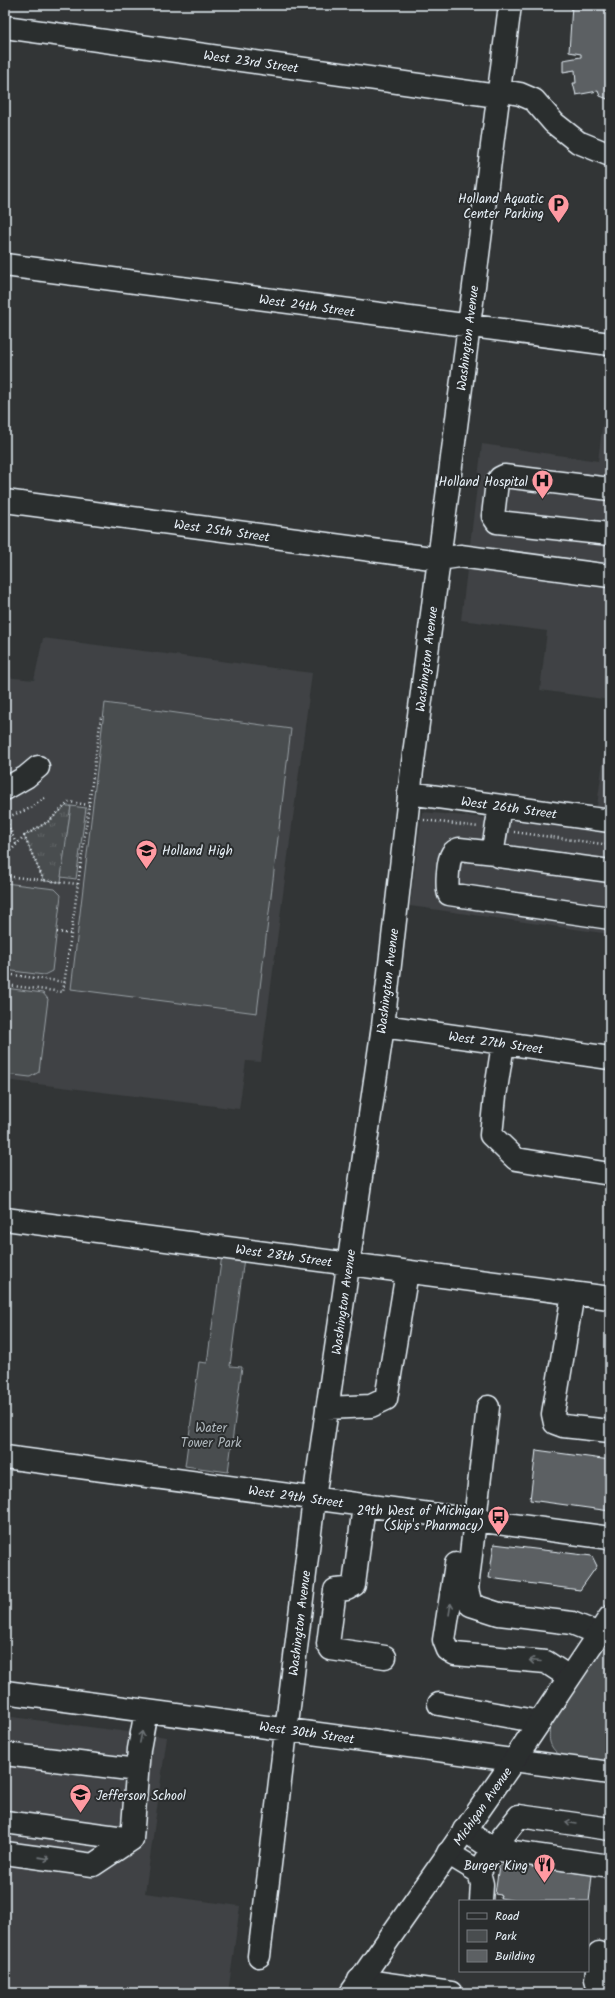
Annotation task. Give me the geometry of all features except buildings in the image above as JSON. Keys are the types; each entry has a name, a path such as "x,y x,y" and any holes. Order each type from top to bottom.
{"street":[{"name":"Washington Avenue","path":"259,1956 314,1499 382,1026 409,793 510,5"},
{"name":"West 23rd Street","path":"5,27 498,93 520,94 534,100 554,123 578,142 610,155"},
{"name":"West 24th Street","path":"5,265 610,344"},
{"path":"610,489 504,476 497,482 493,516 497,522 610,534"},
{"name":"West 25th Street","path":"5,501 439,559 460,556 610,576"},
{"path":"5,789 26,778 38,767"},
{"name":"West 26th Street","path":"409,793 610,821"},
{"path":"495,853 493,849 500,806"},
{"path":"610,871 499,856 495,853 459,849 454,851 451,855 447,889 449,894 610,918"},
{"name":"West 27th Street","path":"382,1026 610,1058"},
{"path":"503,1044 491,1135 516,1159 610,1174"},
{"name":"West 28th Street","path":"5,1219 610,1298"},
{"path":"327,1408 371,1406 386,1399 407,1272"},
{"path":"573,1294 553,1414 555,1423 563,1426 610,1431"},
{"path":"488,1407 469,1519 444,1640 448,1650 456,1654 546,1662 569,1677"},
{"name":"West 29th Street","path":"5,1457 610,1538"},
{"path":"304,1585 335,1590 347,1589 354,1585 364,1505"},
{"path":"469,1519 467,1589 470,1605 498,1614 572,1623 604,1625"},
{"path":"335,1590 328,1633 328,1644 331,1649 385,1656"},
{"path":"298,1625 328,1633"},
{"name":"Michigan Avenue","path":"355,1987 514,1760 604,1625"},
{"name":"West 30th Street","path":"5,1692 610,1773"},
{"path":"439,1704 540,1722"},
{"path":"132,1839 139,1749 146,1711"},
{"path":"5,1754 137,1770"},
{"path":"481,1900 482,1884 479,1872 492,1849 519,1816 610,1829"},
{"path":"5,1822 132,1839"},
{"path":"464,1830 492,1849 610,1866"},
{"path":"5,1853 93,1865 132,1839"},
{"path":"448,1853 479,1872"},
{"path":"599,1953 596,1979 600,1993"},
{"path":"355,1987 451,1993"}],"path":[{"path":"5,985 63,992 101,717"},
{"path":"16,844 5,818 31,808 46,797"},
{"path":"5,857 24,836 49,821 69,802 90,805"},
{"path":"24,836 44,881"},
{"path":"5,876 78,884"},
{"path":"57,932 71,934"},
{"path":"5,974 65,982"}],"shaded area":[{"name":"Holland Hospital","path":"610,365 610,700 540,690 547,631 461,620 482,444 598,461"},
{"name":"Holland High","path":"43,638 312,673 261,1062 246,1061 239,1109 5,1080 5,677 34,680"},
{"path":"610,709 610,934 410,906 422,812 594,828"},
{"name":"Jefferson School","path":"5,1716 167,1737 145,1893 240,1906 228,1993 5,1993"}],"green space":[{"path":"105,703 291,729 257,1013 71,989"},
{"path":"66,806 71,806 61,882 44,881 24,836 49,821"},
{"path":"71,806 86,808 76,879 61,877"},
{"path":"5,883 55,889 61,895 52,971 44,975 5,970"},
{"path":"5,988 43,993 48,999 39,1072 30,1077 5,1074"},
{"name":"Water Tower Park","path":"222,1255 244,1258 230,1366 242,1367 228,1472 185,1466 199,1362 207,1363"},
{"path":"610,1639 610,1762 560,1755 551,1745 549,1733 551,1724"}],"place":[{"name":"Holland Aquatic Center Parking","path":"559,224"},
{"name":"Holland Hospital","path":"543,500"},
{"name":"Holland High","path":"146,870"},
{"name":"29th West of Michigan (Skip's Pharmacy)","path":"499,1536"},
{"name":"Jefferson School","path":"81,1814"},
{"name":"Burger King","path":"544,1884"}]}
